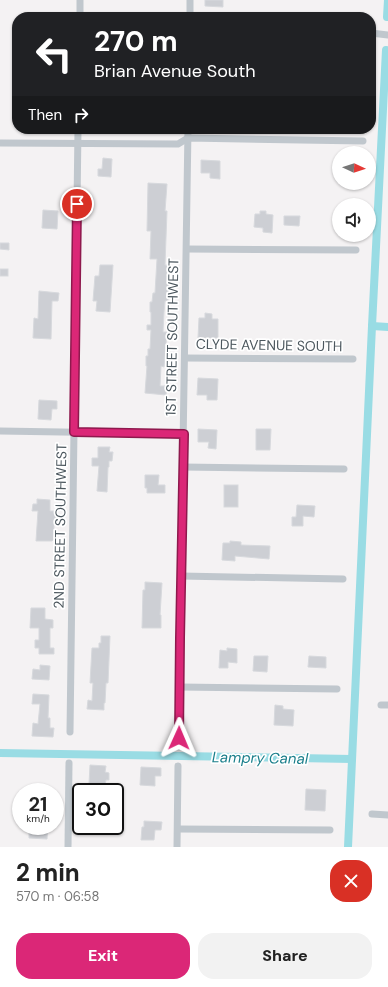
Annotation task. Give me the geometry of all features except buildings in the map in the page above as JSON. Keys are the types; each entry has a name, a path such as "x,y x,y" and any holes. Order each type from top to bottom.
{"street":[{"path":"80,0 80,12"},
{"path":"190,0 190,12"},
{"path":"376,34 388,35"},
{"name":"2ND STREET SOUTHWEST","path":"70,732 78,134"},
{"name":"1ST STREET SOUTHWEST","path":"179,738 188,134"},
{"path":"0,142 156,145 178,144 188,138 363,141"},
{"path":"187,249 356,250"},
{"name":"CLYDE AVENUE SOUTH","path":"185,358 353,359"},
{"path":"0,431 184,434"},
{"path":"183,467 344,469"},
{"path":"181,576 343,579"},
{"path":"180,687 337,689"},
{"path":"68,847 69,763"},
{"path":"177,847 178,766"},
{"path":"372,814 388,815"},
{"path":"178,829 330,830"}],"waterway":[{"path":"387,17 388,0"},
{"path":"348,847 386,50"},
{"path":"372,326 388,327"},
{"name":"Lampry Canal","path":"0,753 352,759"}],"route":[{"path":"77,204 74,432 184,434 179,738"}]}
